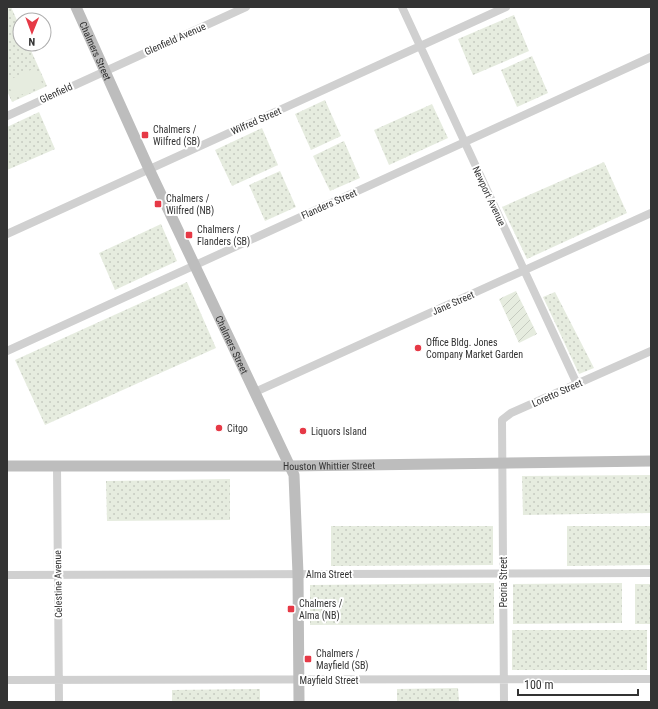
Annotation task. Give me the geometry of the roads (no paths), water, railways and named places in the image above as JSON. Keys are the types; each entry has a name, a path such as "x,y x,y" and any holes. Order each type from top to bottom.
{"street":[{"name":"Chalmers Street","path":"76,7 149,170 290,466 295,480 300,702"},
{"name":"Glenfield Avenue","path":"105,71 246,7"},
{"name":"Newport Avenue","path":"402,7 577,384"},
{"name":"Wilfred Street","path":"7,234 506,7"},
{"name":"Flanders Street","path":"7,351 651,57"},
{"name":"Glenfield","path":"8,113 105,71"},
{"name":"Jane Street","path":"255,392 651,213"},
{"name":"Loretto Street","path":"502,462 502,420 511,413 651,351"},
{"name":"Houston Whittier Street","path":"7,466 290,466 651,461"},
{"name":"Peoria Street","path":"502,462 504,702"},
{"name":"Celestine Avenue","path":"57,466 59,702"},
{"name":"Alma Street","path":"7,574 57,575 503,572 651,573"},
{"name":"Mayfield Street","path":"7,680 504,678 651,679"}],"place":[{"name":"Chalmers / Wilfred (SB)","path":"145,135"},
{"name":"Chalmers / Wilfred (NB)","path":"158,204"},
{"name":"Chalmers / Flanders (SB)","path":"189,235"},
{"name":"Office Bldg. Jones Company Market Garden","path":"418,348"},
{"name":"Citgo","path":"219,428"},
{"name":"Liquors Island","path":"303,431"},
{"name":"Chalmers / Alma (NB)","path":"291,609"},
{"name":"Chalmers / Mayfield (SB)","path":"308,659"}]}
